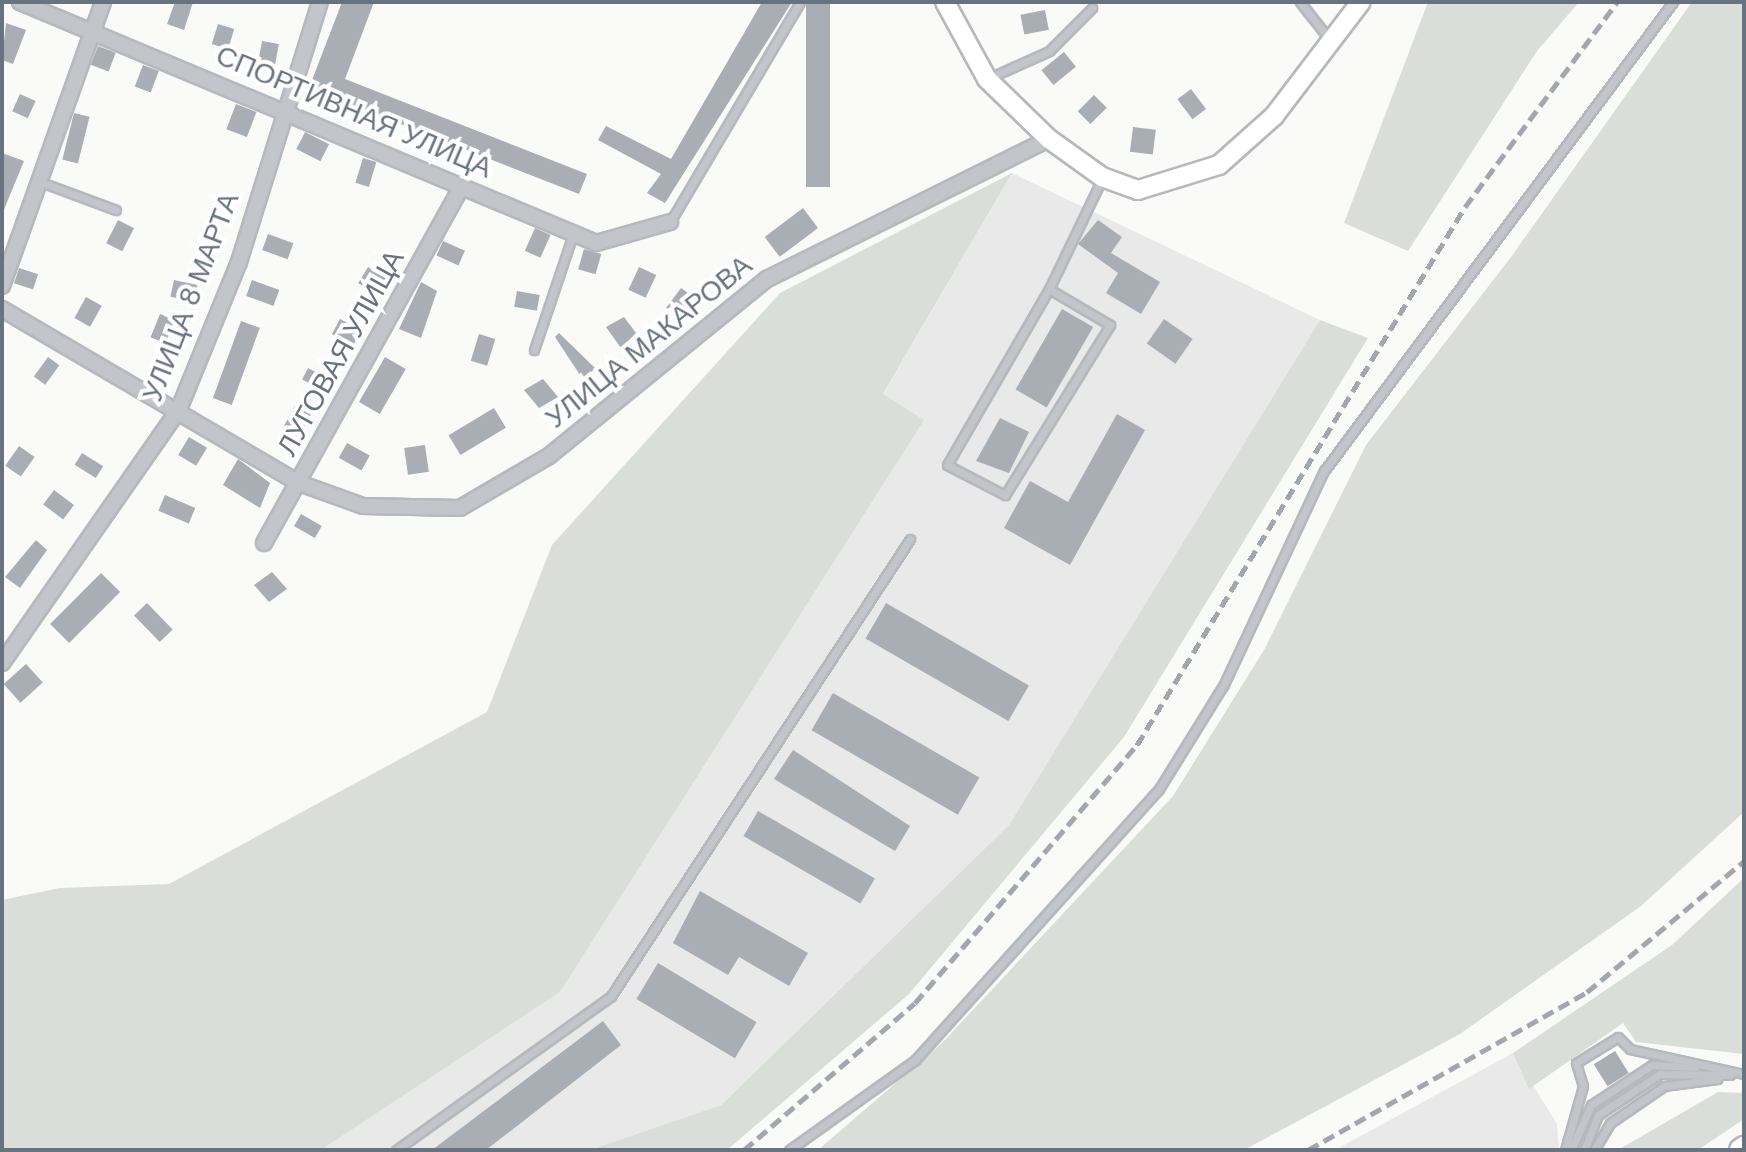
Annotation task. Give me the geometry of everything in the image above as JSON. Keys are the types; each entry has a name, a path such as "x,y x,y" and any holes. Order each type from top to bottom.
{"main road":[{"path":"945,2 987,79 1049,139 1102,177 1138,190 1219,165 1274,116 1361,2"}],"street":[{"name":"СПОРТИВНАЯ УЛИЦА","path":"20,2 286,108 461,188 596,243 670,222"},
{"path":"2,286 36,181 103,2"},
{"name":"УЛИЦА 8 МАРТА","path":"2,663 179,409 239,262 320,2"},
{"name":"УЛИЦА МАКАРОВА","path":"2,309 179,409 299,483 363,506 460,508 482,498 549,456 767,279 1049,139"},
{"name":"ЛУГОВАЯ УЛИЦА","path":"264,543 461,188"}],"lane":[{"path":"670,222 800,2"},
{"path":"1300,2 1330,40"},
{"path":"789,1150 915,1060 1159,789 1224,684 1324,471 1673,2"},
{"path":"987,79 1049,51 1092,8"},
{"path":"1049,289 1110,325 1005,495 947,465 1049,289 1102,177"},
{"path":"36,181 116,210"},
{"path":"534,350 573,234"},
{"path":"396,1150 611,996 910,539"},
{"path":"1568,1150 1583,1086 1576,1063 1618,1037 1630,1049 1744,1075"},
{"path":"1568,1150 1591,1105 1652,1065 1717,1069"},
{"path":"1584,1150 1598,1115 1660,1074 1744,1075"},
{"path":"1594,1150 1610,1123 1664,1086 1744,1075"}],"shaded area":[{"path":"1428,2 1579,2 1537,51 1408,251 1344,223"},
{"path":"1692,2 1744,2 1744,812 1641,906 1460,1034 1244,1150 818,1150 942,1043 1173,796 1264,650 1366,445 1511,257"},
{"path":"1012,173 1320,320 1009,825 721,1105 590,1150 321,1150 560,992 923,420 883,395"},
{"path":"1012,173 883,394 924,420 560,992 321,1150 2,1150 2,900 60,888 169,884 487,712 552,545 780,293"},
{"path":"1320,320 1368,338 1124,737 909,994 727,1150 590,1150 721,1105 1009,825"},
{"path":"1744,878 1744,1054 1636,1042 1623,1023 1529,1089 1513,1053 1672,945"},
{"path":"1513,1053 1557,1124 1559,1150 1335,1150"},
{"path":"1718,1092 1743,1093 1744,1119 1698,1150 1618,1150"}],"building":[{"path":"175,2 193,2 184,30 167,24"},
{"path":"342,2 374,2 345,79 587,174 579,194 309,88"},
{"path":"762,2 792,2 665,203 647,193 661,174 598,140 606,126 671,159"},
{"path":"806,2 830,2 830,187 806,187"},
{"path":"1045,10 1049,30 1024,34 1020,15"},
{"path":"6,23 26,30 13,64 2,60"},
{"path":"218,24 234,29 228,49 212,44"},
{"path":"262,41 279,44 275,66 258,63"},
{"path":"98,46 116,53 109,71 91,65"},
{"path":"1064,52 1076,67 1053,85 1041,70"},
{"path":"143,65 159,71 151,93 135,86"},
{"path":"1191,89 1206,109 1192,119 1177,99"},
{"path":"20,94 36,101 28,118 12,111"},
{"path":"1094,95 1107,108 1090,124 1078,111"},
{"path":"236,104 257,112 247,137 226,129"},
{"path":"74,113 90,117 78,163 62,160"},
{"path":"1133,127 1156,130 1153,155 1130,152"},
{"path":"305,132 329,144 320,161 296,149"},
{"path":"2,153 24,161 3,212 2,211"},
{"path":"363,158 376,162 369,187 355,183"},
{"path":"803,208 818,228 780,257 765,237"},
{"path":"118,220 134,228 122,251 106,243"},
{"path":"1098,220 1122,237 1111,253 1160,282 1141,314 1106,293 1118,273 1078,244"},
{"path":"535,228 551,235 540,258 525,251"},
{"path":"268,234 293,243 288,259 262,250"},
{"path":"443,241 465,251 458,265 436,256"},
{"path":"584,249 601,254 596,274 578,269"},
{"path":"368,267 386,278 376,294 358,283"},
{"path":"639,267 656,275 646,298 628,290"},
{"path":"19,268 38,274 33,289 14,283"},
{"path":"174,280 197,285 194,302 170,297"},
{"path":"252,280 279,290 273,306 246,296"},
{"path":"421,282 437,291 421,338 399,329"},
{"path":"681,288 691,295 683,315 666,308"},
{"path":"517,291 540,295 537,311 514,307"},
{"path":"86,297 102,306 90,327 74,318"},
{"path":"1062,309 1093,327 1047,408 1016,390"},
{"path":"160,314 175,320 165,343 151,337"},
{"path":"624,317 636,333 621,348 606,327"},
{"path":"340,319 361,330 353,345 332,334"},
{"path":"1164,319 1193,339 1175,364 1147,344"},
{"path":"241,321 260,328 232,405 213,398"},
{"path":"559,333 596,369 582,378 555,337"},
{"path":"479,334 495,339 487,366 471,361"},
{"path":"48,357 59,365 45,385 34,376"},
{"path":"385,357 406,369 380,414 359,402"},
{"path":"308,368 332,380 326,392 302,380"},
{"path":"543,379 558,397 539,408 524,390"},
{"path":"295,406 311,415 298,437 282,429"},
{"path":"494,408 506,428 460,455 449,435"},
{"path":"1117,414 1145,430 1070,565 1004,528 1030,481 1068,502"},
{"path":"1000,418 1029,432 1009,473 976,461"},
{"path":"189,437 207,448 196,466 178,455"},
{"path":"347,443 370,456 361,470 339,458"},
{"path":"425,445 429,472 408,475 404,448"},
{"path":"19,446 35,457 21,477 5,466"},
{"path":"82,453 103,466 96,478 75,465"},
{"path":"238,459 270,483 260,508 223,485"},
{"path":"54,490 74,505 63,519 43,504"},
{"path":"165,495 195,508 189,524 158,511"},
{"path":"301,514 322,526 315,538 294,526"},
{"path":"36,540 47,550 20,588 5,577"},
{"path":"272,572 287,589 269,602 254,585"},
{"path":"101,573 120,592 69,643 50,624"},
{"path":"147,603 173,630 160,642 134,616"},
{"path":"886,603 1029,685 1008,721 866,639"},
{"path":"26,664 43,683 20,703 4,684"},
{"path":"833,693 979,778 958,815 812,730"},
{"path":"793,750 910,826 895,851 774,779"},
{"path":"758,811 875,878 860,904 744,836"},
{"path":"700,891 808,953 789,986 739,957 728,975 673,943"},
{"path":"658,963 757,1022 735,1058 636,999"},
{"path":"603,1021 621,1045 486,1150 432,1150"},
{"path":"1615,1051 1629,1073 1608,1086 1594,1064"}],"railway":[{"path":"744,1150 915,1003 1137,745 1465,207 1617,2"},
{"path":"1308,1150 1587,992 1744,861"}]}
